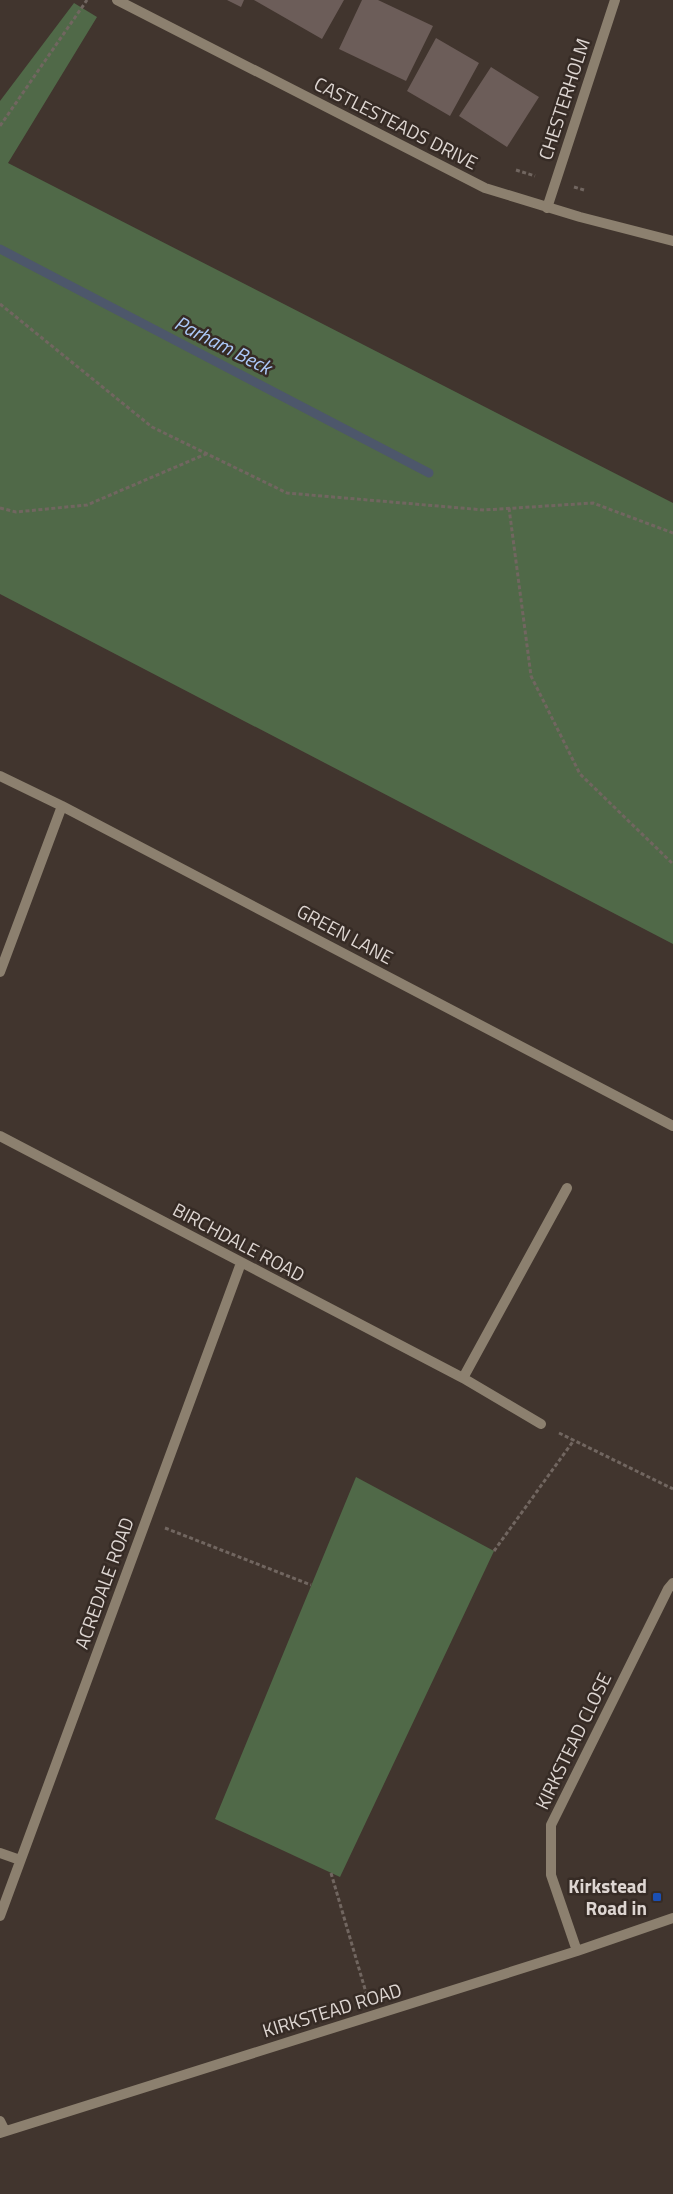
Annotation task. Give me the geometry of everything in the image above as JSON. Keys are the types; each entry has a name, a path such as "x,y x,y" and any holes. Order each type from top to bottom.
{"street":[{"name":"CASTLESTEADS DRIVE","path":"117,0 485,188 547,208 673,241"},
{"name":"CHESTERHOLM","path":"547,208 614,0"},
{"name":"GREEN LANE","path":"0,776 62,806 673,1126"},
{"path":"0,972 62,806"},
{"name":"BIRCHDALE ROAD","path":"0,1136 463,1378 541,1424"},
{"path":"463,1378 567,1188"},
{"name":"ACREDALE ROAD","path":"0,1916 241,1263"},
{"name":"KIRKSTEAD CLOSE","path":"578,1951 551,1875 551,1825 668,1589 673,1583"},
{"path":"0,1853 20,1860"},
{"name":"KIRKSTEAD ROAD","path":"3,2132 578,1951 673,1918"},
{"path":"0,2120 3,2132"}],"path":[{"path":"0,126 87,0"},
{"path":"0,304 152,427 287,493 484,510 593,503 673,533"},
{"path":"0,508 16,512 87,505 206,454"},
{"path":"509,508 531,676 580,774 673,864"},
{"path":"541,1424 673,1489"},
{"path":"494,1551 574,1440"},
{"path":"146,1520 311,1585"},
{"path":"331,1873 372,2016"}],"green space":[{"path":"74,3 97,17 8,163 673,503 673,944 0,594 0,101"},
{"path":"356,1477 494,1551 340,1877 215,1819"}],"building":[{"path":"227,0 244,0 241,7"},
{"path":"254,0 344,0 322,39"},
{"path":"362,0 378,0 433,26 406,81 339,49"},
{"path":"436,38 479,63 450,116 407,91"},
{"path":"491,67 539,97 507,147 459,116"}],"waterway":[{"name":"Parham Beck","path":"0,249 429,473"}],"place":[{"name":"Kirkstead Road in","path":"657,1897"}]}
